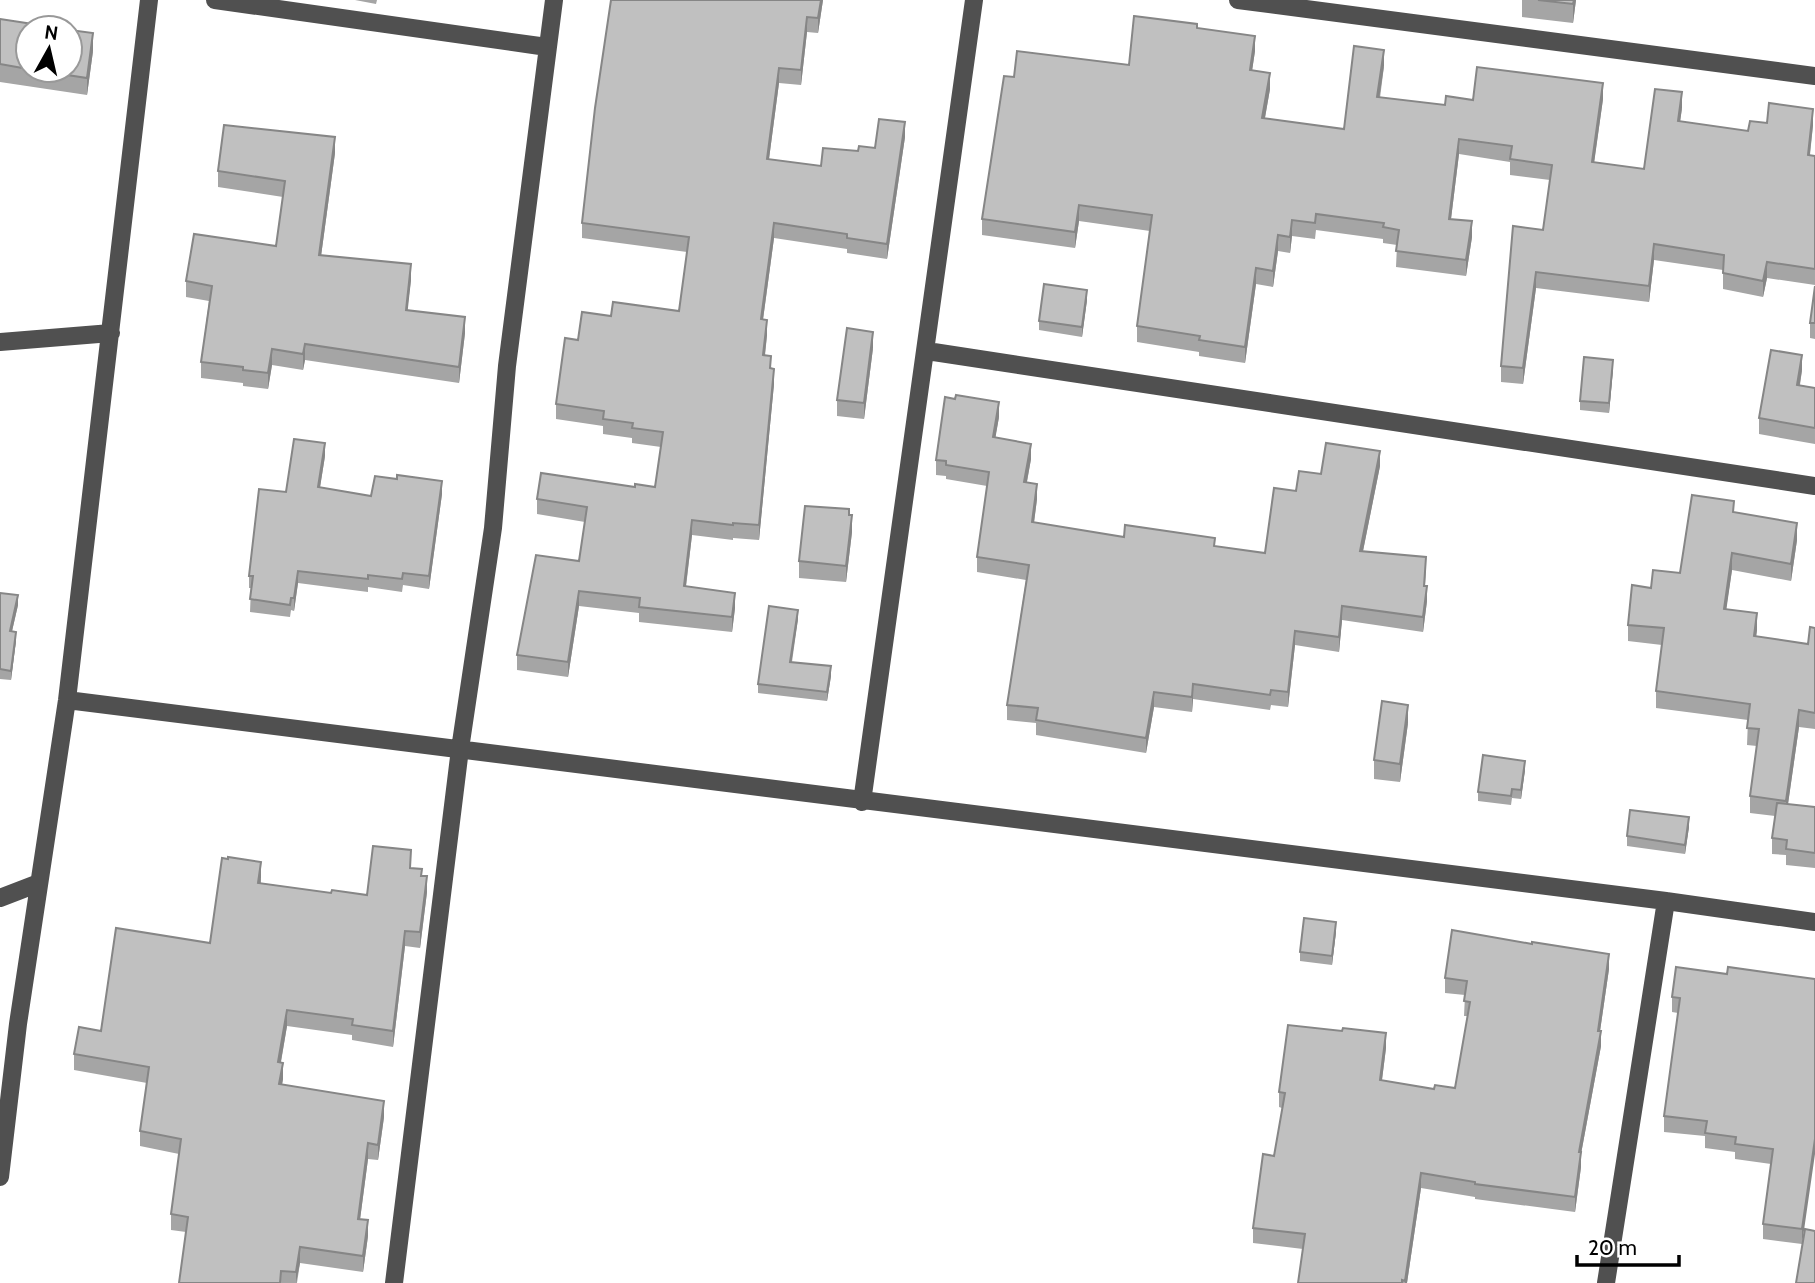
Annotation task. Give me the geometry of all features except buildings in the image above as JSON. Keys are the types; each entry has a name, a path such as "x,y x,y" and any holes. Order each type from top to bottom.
{"street":[{"path":"0,1177 18,1024 67,700 149,0"},
{"path":"215,0 547,47"},
{"path":"394,1283 460,749 493,528 507,366 554,0"},
{"path":"862,802 974,0"},
{"path":"1238,0 1815,76"},
{"path":"0,342 111,333"},
{"path":"927,351 1815,486"},
{"path":"67,700 1815,922"},
{"path":"0,898 39,883"},
{"path":"1606,1283 1666,901"}]}
